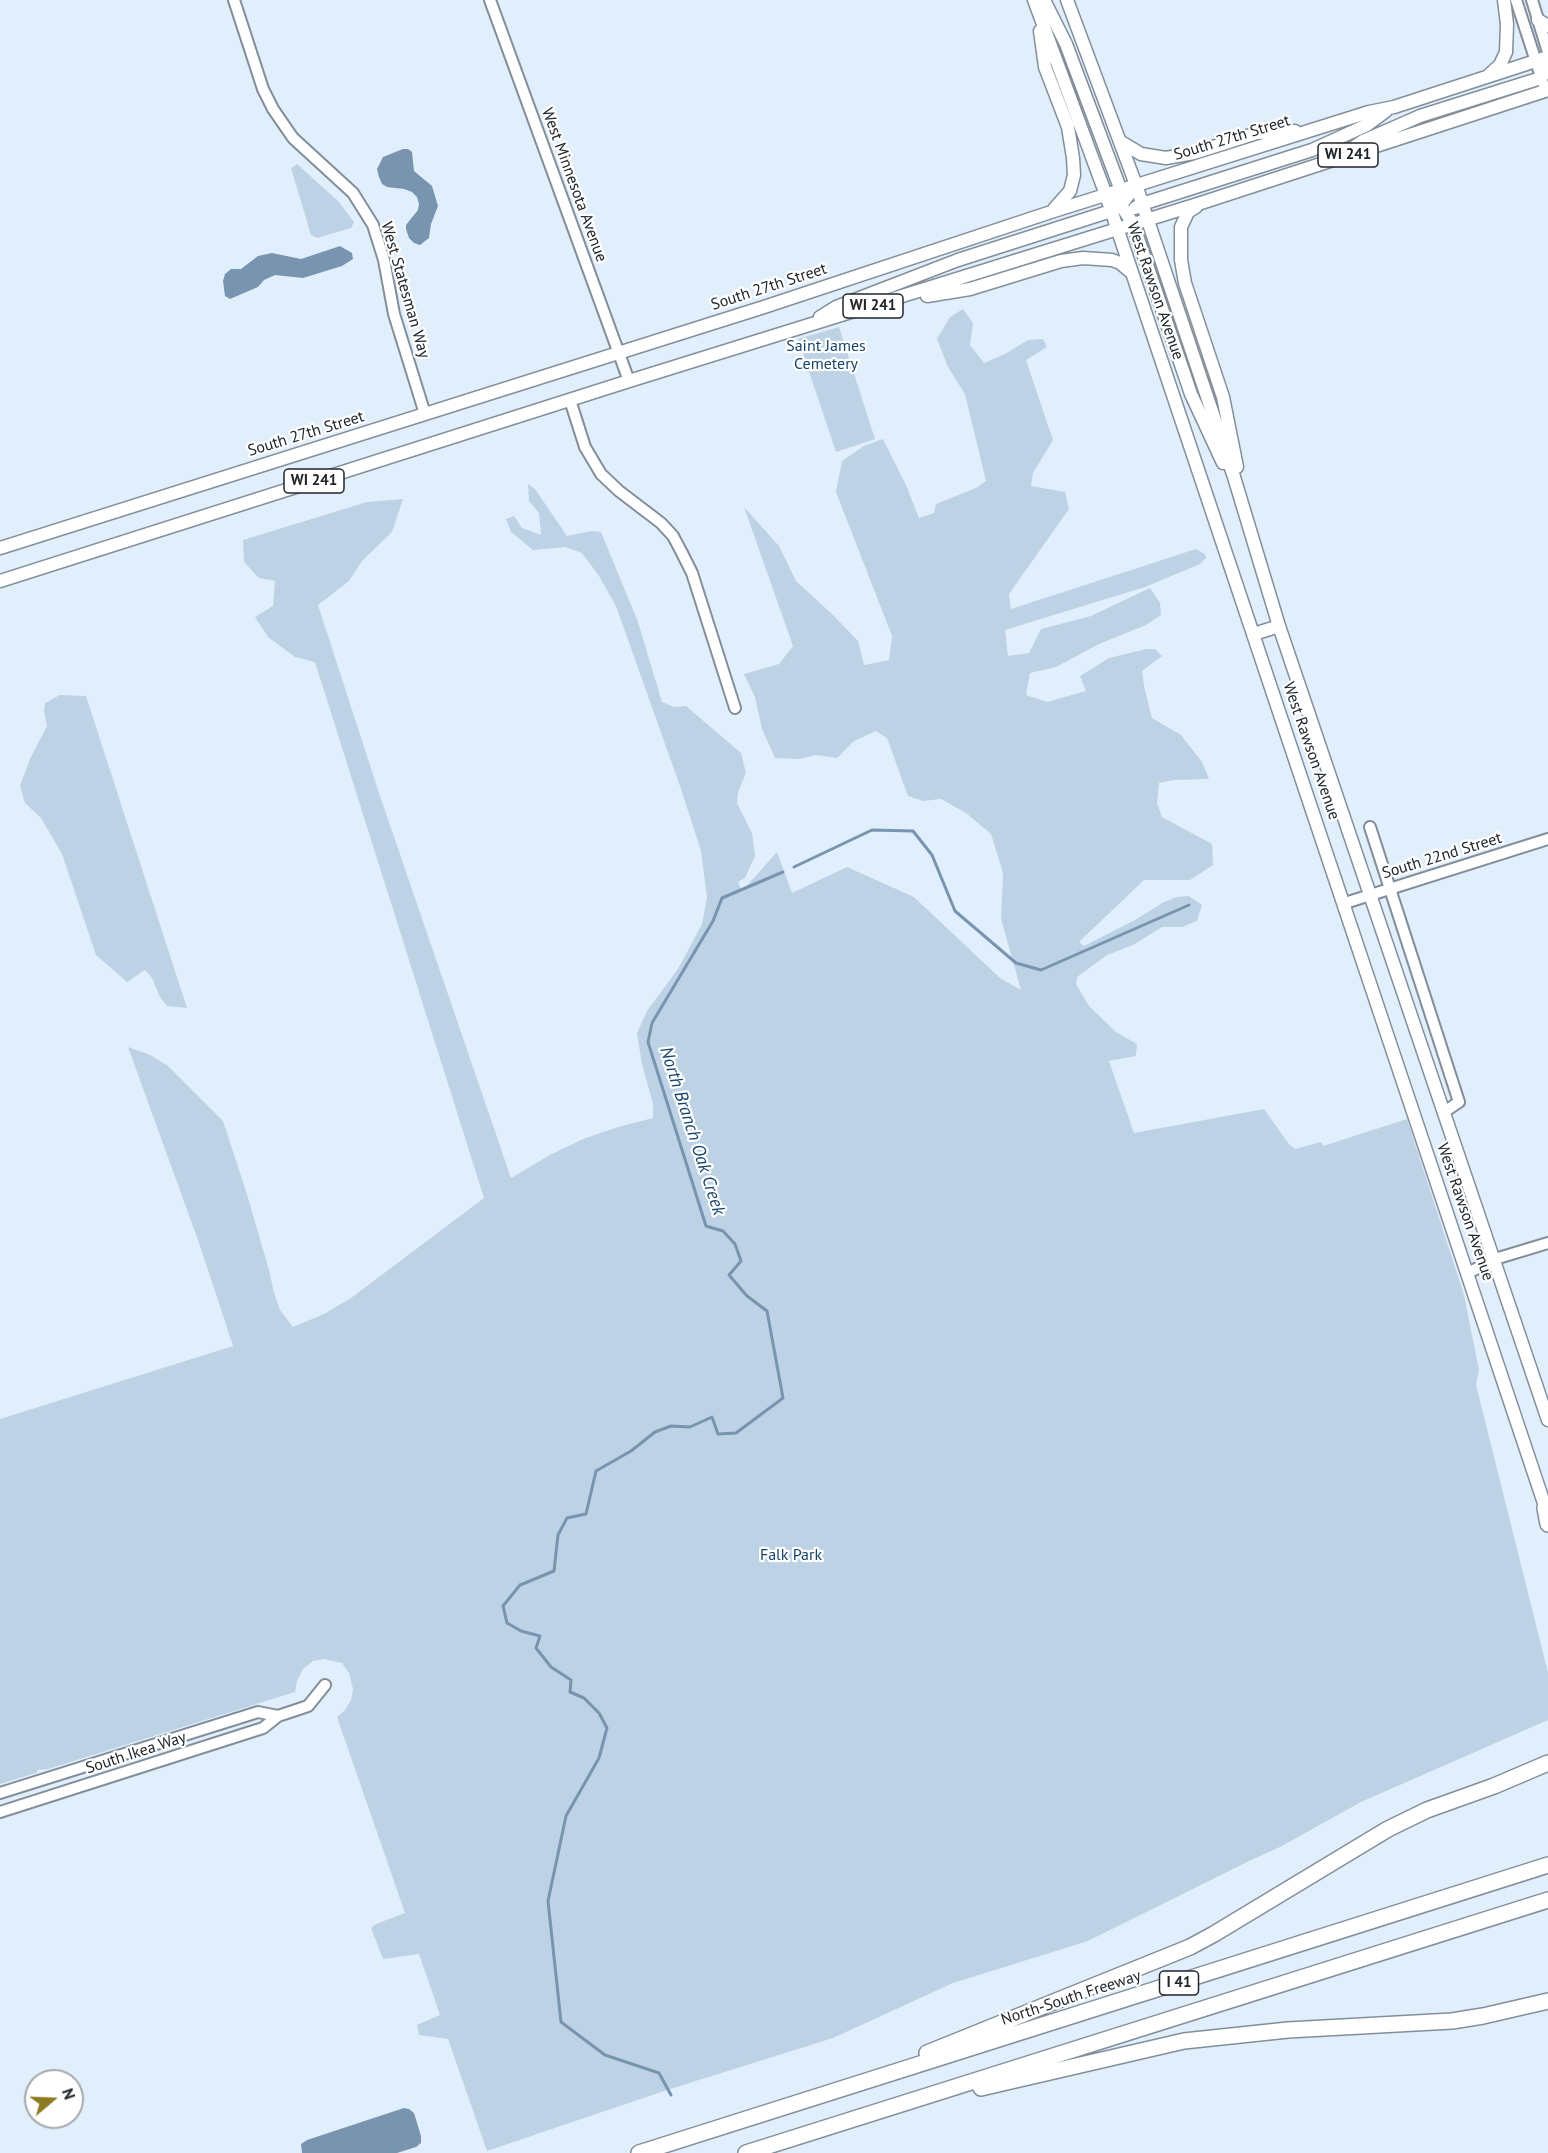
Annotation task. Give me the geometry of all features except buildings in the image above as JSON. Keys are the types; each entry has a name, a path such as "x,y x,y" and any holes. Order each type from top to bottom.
{"highway":[{"path":"1547,1512 1548,1524"},
{"path":"1494,1786 1548,1763"},
{"path":"809,2100 1190,1947 1388,1829 1427,1810 1548,1770"},
{"name":"North-South Freeway","path":"639,2153 1548,1865"},
{"name":"I 41","path":"746,2153 1548,1900"},
{"path":"859,2117 1184,2041 1288,2030 1452,2021 1548,2001"}],"main road":[{"name":"West Rawson Avenue","path":"1067,0 1136,185 1117,230 1345,903 1547,1512"},
{"path":"1488,76 1500,65 1506,52 1507,24 1504,0"},
{"path":"1038,2 1106,195"},
{"path":"1038,2 1066,44 1127,207 1191,394 1218,456 1233,477"},
{"path":"1038,2 1045,67 1068,127 1073,158 1074,175 1070,191 1061,204 1051,212"},
{"name":"South 27th Street","path":"0,580 628,381 1117,230 1136,185 1369,112 1394,107 1542,58"},
{"path":"1337,159 1363,141 1420,116 1545,73"},
{"name":"WI 241","path":"1147,220 1547,90"},
{"path":"802,327 836,307 958,260 1312,150 1367,125 1394,107"},
{"path":"1121,142 1141,154 1166,158 1194,153 1257,133 1314,129"},
{"name":"South 27th Street","path":"0,548 764,307 1106,195 1127,207"},
{"path":"1201,203 1188,212 1184,219 1180,237 1181,260 1185,283 1223,397 1246,515"},
{"name":"West Rawson Avenue","path":"1127,207 1147,220 1246,515 1279,626 1548,1420"},
{"path":"885,303 970,289 1061,261 1083,258 1112,260 1120,263 1132,274"},
{"path":"1254,634 1279,626"}],"street":[{"name":"West Statesman Way","path":"234,0 263,89 273,109 293,138 353,193 373,225 384,260 394,314 425,414"},
{"name":"West Minnesota Avenue","path":"490,0 628,381"},
{"path":"1516,0 1542,58 1547,90"},
{"path":"1532,0 1543,23 1548,52"},
{"path":"570,400 585,447 601,474 661,523 673,536 692,573 735,708"},
{"path":"1370,827 1459,1102 1444,1112"},
{"name":"South 22nd Street","path":"1345,903 1548,839"},
{"path":"1468,1273 1495,1259 1548,1243"},
{"name":"South Ikea Way","path":"0,1812 263,1728 278,1716 308,1706 325,1685"},
{"name":"South Ikea Way","path":"0,1793 258,1712 278,1716"}],"green space":[{"path":"297,164 339,202 354,222 351,228 317,238 311,235 291,168"},
{"name":"Falk Park","path":"963,309 973,323 970,345 984,363 1028,340 1043,339 1047,347 1026,360 1053,440 1033,473 1031,486 1065,492 1069,509 1009,594 1011,609 1196,549 1205,554 1206,558 1200,564 1145,587 1005,630 1008,656 1029,653 1041,629 1091,616 1150,588 1160,603 1161,615 1146,625 1099,644 1056,667 1030,673 1026,695 1047,702 1086,691 1080,676 1109,658 1155,649 1162,656 1142,671 1152,718 1181,735 1202,762 1209,779 1159,783 1157,803 1162,817 1212,844 1213,865 1190,880 1144,880 1079,942 1084,946 1177,897 1189,896 1202,905 1197,921 1182,927 1162,927 1133,945 1107,955 1077,977 1076,984 1089,1006 1116,1032 1137,1044 1136,1056 1109,1061 1134,1133 1264,1109 1295,1149 1321,1142 1323,1146 1407,1119 1464,1295 1479,1370 1476,1385 1548,1673 1548,1720 1361,1802 1280,1847 1088,1941 953,1983 833,2038 667,2090 487,2151 448,2039 419,2035 417,2025 440,2015 419,1954 383,1959 371,1928 405,1913 337,1717 351,1700 353,1689 349,1673 342,1663 324,1659 313,1661 303,1669 295,1692 48,1769 38,1770 36,1773 0,1784 0,1419 233,1346 199,1243 128,1047 150,1055 167,1065 223,1121 246,1191 274,1293 280,1310 293,1327 324,1314 351,1298 484,1198 315,662 295,657 268,637 255,617 273,606 275,581 259,578 244,562 243,540 367,502 403,499 392,532 362,561 349,581 318,605 380,796 511,1178 583,1139 653,1118 653,1104 642,1064 637,1033 647,1011 678,969 702,924 707,897 701,851 616,606 599,576 582,553 565,547 533,550 511,532 506,519 514,516 522,528 541,535 539,513 529,501 528,484 535,489 567,536 592,531 601,532 638,622 662,702 674,707 686,706 741,753 746,773 738,792 737,803 752,833 755,856 745,878 738,882 742,891 777,852 792,893 847,867 914,897 1000,978 1021,990 1001,919 1003,873 991,834 966,813 941,799 923,801 908,796 887,738 876,731 854,741 837,758 816,755 799,759 775,758 762,729 755,697 744,674 779,664 793,646 744,507 779,546 796,581 858,641 864,665 889,660 892,636 836,492 842,461 864,446 883,439 906,485 919,518 934,513 936,504 976,488 986,481 965,394 948,367 937,339 950,317"},
{"name":"Saint James Cemetery","path":"839,327 875,439 836,452 798,339"},
{"path":"60,695 86,696 187,1008 167,1006 160,997 152,978 145,970 127,982 96,955 62,854 41,818 25,803 20,786 30,759 47,726 45,703"}],"shaded area":[{"path":"403,149 412,152 414,171 432,186 438,206 431,224 429,238 420,245 409,238 406,229 406,225 418,210 417,197 404,189 387,187 382,184 377,169 383,157"},
{"path":"340,246 352,253 353,259 342,266 303,278 275,275 264,280 258,287 230,299 225,296 223,281 225,274 231,269 241,269 258,256 272,253 301,259"},
{"path":"404,2108 414,2113 421,2136 421,2143 416,2147 397,2153 302,2153 301,2144 307,2140"}],"waterway":[{"name":"North Branch Oak Creek","path":"794,867 872,830 913,831 932,855 955,911 1016,963 1041,970 1189,905"},
{"name":"North Branch Oak Creek","path":"671,2095 659,2073 605,2055 561,2022 548,1901 566,1816 599,1758 607,1728 599,1713 584,1698 570,1692 571,1680 551,1667 536,1648 540,1636 521,1631 507,1623 503,1606 520,1585 554,1571 558,1535 567,1518 586,1514 596,1471 631,1451 655,1432 671,1426 690,1427 712,1417 718,1434 736,1433 783,1398 767,1311 747,1296 729,1275 741,1261 735,1244 723,1231 706,1226 648,1042 652,1023 713,921 722,898 783,872"}]}
